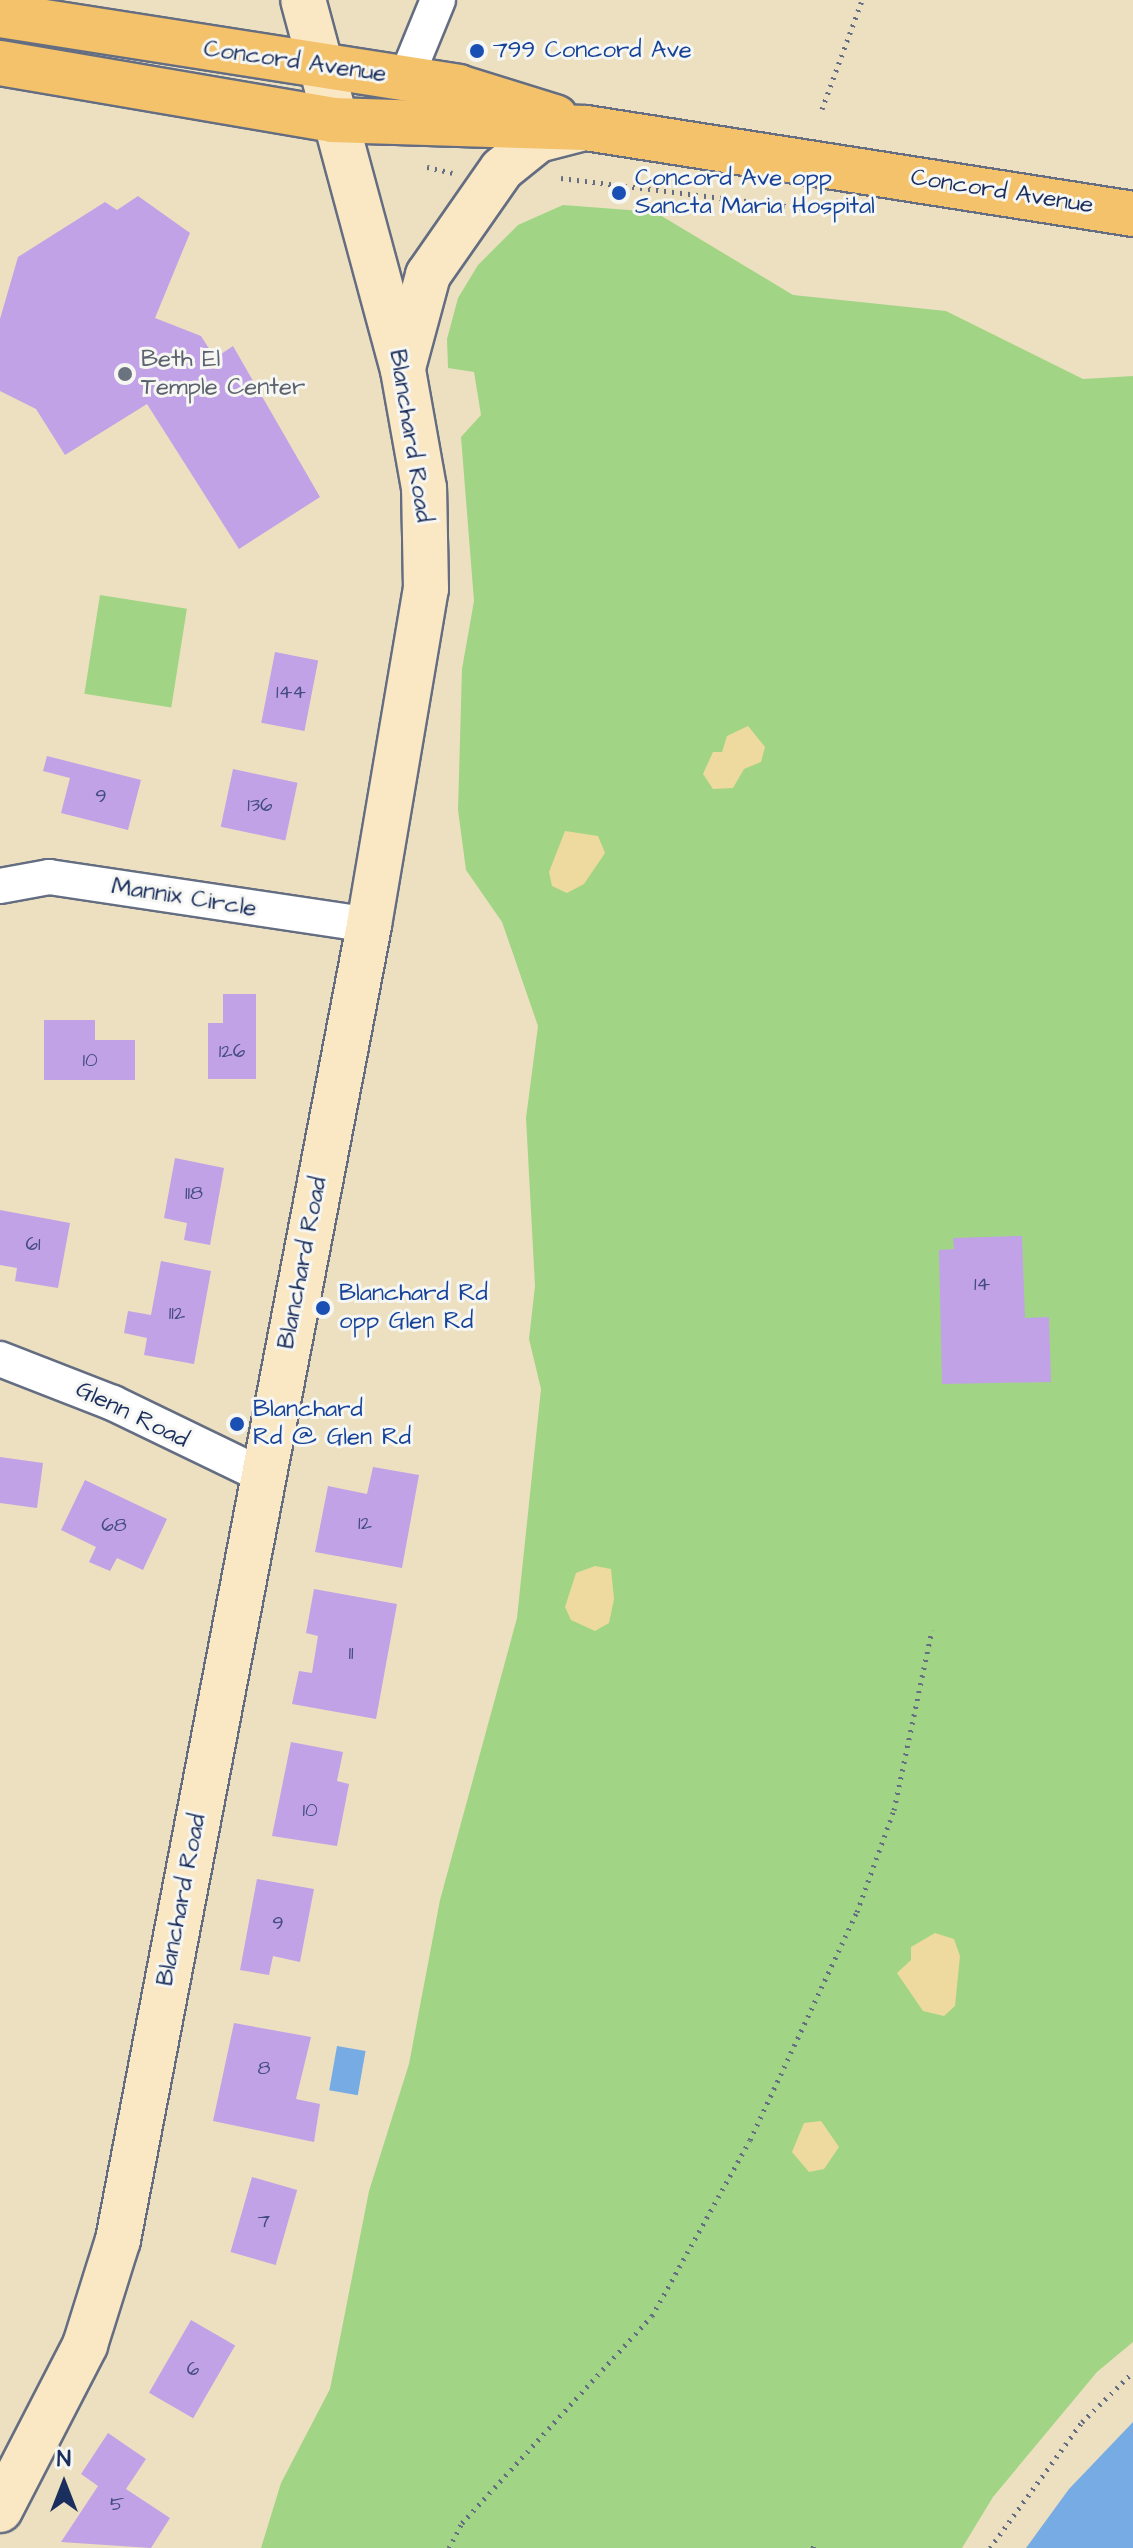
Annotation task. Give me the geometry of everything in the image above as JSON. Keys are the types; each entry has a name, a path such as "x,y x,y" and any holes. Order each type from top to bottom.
{"main road":[{"name":"Concord Avenue","path":"0,15 477,91 586,128"},
{"name":"Concord Avenue","path":"0,63 332,120 586,128 1133,214"}],"street":[{"name":"Blanchard Road","path":"0,2510 85,2345 118,2240 369,925 426,589 424,488 403,370 317,65 303,0"},
{"path":"406,78 438,0"},
{"path":"403,370 428,275 502,169 538,140 586,128"},
{"name":"Mannix Circle","path":"0,886 49,877 369,925"},
{"name":"Glenn Road","path":"0,1359 262,1475"}],"path":[{"path":"822,109 862,0"},
{"path":"414,164 466,178"},
{"path":"449,2548 462,2523 652,2316 750,2140 857,1912 894,1810 932,1630"},
{"path":"990,2548 1082,2422 1133,2372"}],"green space":[{"path":"563,205 655,212 793,295 946,311 1083,379 1133,376 1133,2342 1097,2372 993,2497 962,2548 261,2548 281,2483 330,2389 369,2191 409,2064 440,1900 517,1618 541,1389 529,1339 535,1286 526,1118 538,1026 502,922 466,870 458,810 462,669 474,601 461,437 481,415 474,372 448,368 447,339 458,298 478,265 518,225"},
{"path":"100,595 187,609 171,708 84,694"}],"sand":[{"path":"748,726 765,747 761,762 744,769 733,788 713,789 703,774 713,752 722,752 727,736"},
{"path":"565,831 598,836 605,853 584,884 567,893 552,886 549,872"},
{"path":"595,1566 611,1569 614,1599 609,1623 595,1631 571,1620 565,1607 576,1573"},
{"path":"935,1933 954,1939 960,1956 955,2006 944,2016 923,2011 897,1973 911,1960 911,1947"},
{"path":"821,2121 839,2147 824,2169 809,2172 792,2152 804,2123"}],"water":[{"path":"337,2046 366,2051 358,2095 329,2090"},
{"path":"1133,2422 1133,2548 1026,2548 1069,2489"}],"building":[{"name":"Beth El Temple Center","path":"138,196 190,233 155,318 201,336 215,358 233,346 320,497 239,549 147,404 65,455 36,409 0,391 0,319 18,257 105,202 117,210"},
{"path":"275,652 318,660 304,731 261,723"},
{"path":"47,756 141,780 128,830 61,813 70,778 43,771"},
{"path":"233,769 298,783 285,840 221,827"},
{"path":"223,994 256,994 256,1079 208,1079 208,1023 223,1023"},
{"path":"44,1020 95,1020 95,1040 135,1040 135,1080 44,1080"},
{"path":"175,1158 224,1168 210,1245 184,1240 187,1223 164,1218"},
{"path":"0,1210 70,1223 58,1288 15,1281 17,1268 0,1265"},
{"path":"1022,1236 1025,1318 1049,1317 1051,1382 942,1384 939,1250 954,1249 953,1238"},
{"path":"161,1261 211,1271 194,1364 144,1355 147,1338 124,1333 128,1311 151,1315"},
{"path":"0,1457 43,1463 37,1508 0,1503"},
{"path":"373,1467 419,1475 402,1568 315,1552 328,1486 367,1494"},
{"path":"85,1480 167,1519 143,1570 117,1558 110,1571 89,1562 96,1547 61,1530"},
{"path":"314,1589 397,1604 376,1719 292,1704 299,1671 312,1673 318,1636 306,1633"},
{"path":"291,1742 343,1752 337,1781 349,1784 337,1846 272,1836"},
{"path":"257,1879 314,1889 300,1962 273,1956 269,1975 240,1970"},
{"path":"234,2023 311,2037 296,2099 320,2104 314,2142 213,2121"},
{"path":"252,2177 297,2190 276,2265 231,2252"},
{"path":"191,2320 235,2346 193,2418 149,2393"},
{"path":"108,2433 146,2459 126,2489 170,2518 151,2548 61,2542 98,2486 81,2474"}],"place":[{"name":"799 Concord Ave","path":"477,51"},
{"name":"Concord Ave opp Sancta Maria Hospital","path":"619,193"},
{"name":"Beth El Temple Center","path":"125,374"},
{"name":"Blanchard Rd opp Glen Rd","path":"323,1308"},
{"name":"Blanchard Rd @ Glen Rd","path":"237,1424"}]}
